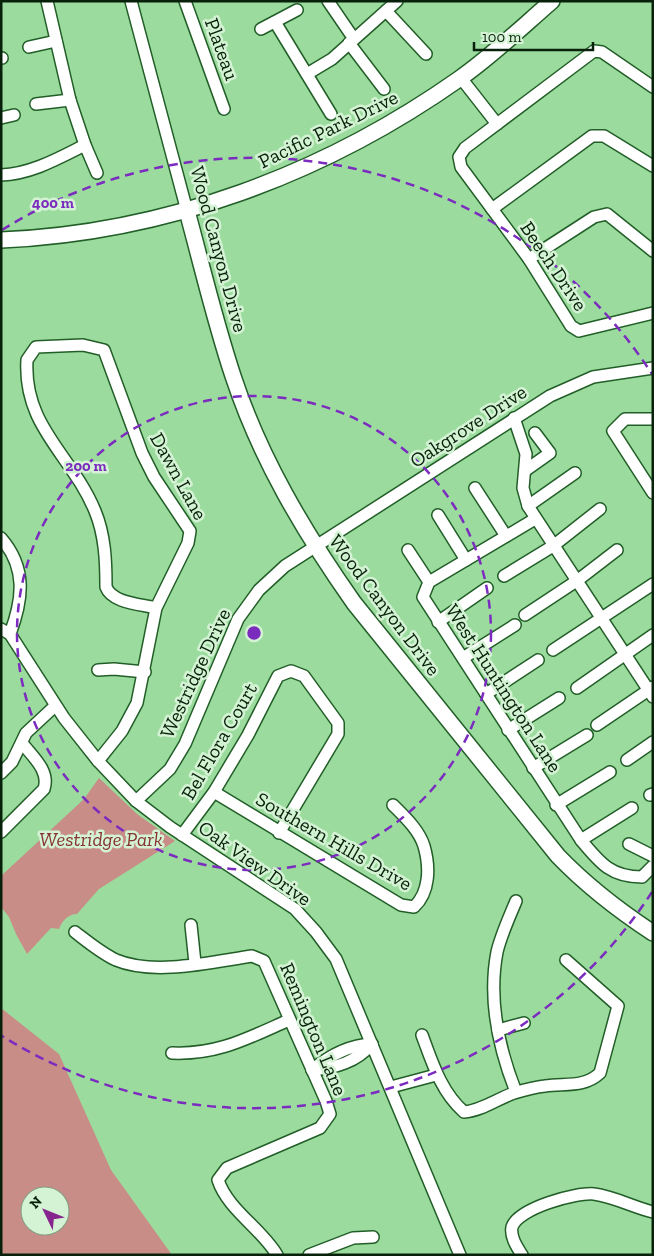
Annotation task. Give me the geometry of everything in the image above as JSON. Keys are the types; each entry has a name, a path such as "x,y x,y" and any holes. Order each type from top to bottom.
{"main road":[{"name":"Pacific Park Drive","path":"1,240 113,229 187,212 283,177 321,160 412,111 461,78 552,1"},
{"name":"Wood Canyon Drive","path":"187,212 233,376 267,460 315,546 354,603 558,856 582,881 613,907 653,933"}],"street":[{"path":"47,1 70,100 85,145 97,173"},
{"name":"Wood Canyon Drive","path":"131,1 187,212"},
{"name":"Plateau","path":"185,1 224,109"},
{"path":"328,1 351,41 384,89"},
{"path":"306,74 332,59 397,1"},
{"path":"261,29 297,10"},
{"path":"386,11 426,54"},
{"path":"275,22 331,114"},
{"path":"29,47 56,41"},
{"path":"461,78 498,124 594,51 602,52 653,87"},
{"path":"36,104 70,100"},
{"path":"1,118 14,115"},
{"name":"Beech Drive","path":"498,124 465,148 459,157 461,167 529,259 571,326 579,331 653,313"},
{"path":"492,209 592,136 604,136 653,166"},
{"path":"1,175 12,174 43,165 85,145"},
{"path":"529,259 594,217 607,214 653,251"},
{"name":"Dawn Lane","path":"98,761 131,717 137,703 145,672 156,608 188,543 190,531 150,469 142,453 104,350 97,346 36,347 27,360 26,370 31,400 37,418 82,486 95,511 103,540 108,593 114,598 156,608"},
{"name":"Oakgrove Drive","path":"315,546 550,396 593,377 653,368"},
{"path":"514,418 526,454 523,488 528,506 651,692 597,725"},
{"path":"653,419 625,419 613,431 653,493"},
{"path":"526,470 550,453 535,433"},
{"path":"528,506 575,473"},
{"path":"475,488 506,536"},
{"path":"504,576 553,546 600,510"},
{"path":"438,515 466,560"},
{"path":"408,550 429,582 535,519"},
{"path":"1,538 11,549 20,577 20,607 6,631"},
{"name":"Westridge Drive","path":"136,800 170,769 185,744 238,618 272,578 315,546"},
{"path":"525,615 578,580 617,550"},
{"name":"West Huntington Lane","path":"429,582 423,597 556,805 581,840 603,865 626,876 642,877 653,866"},
{"path":"553,650 653,584"},
{"path":"438,622 487,588"},
{"path":"463,658 515,625"},
{"name":"Oak View Drive","path":"6,631 55,706 98,761 136,800 182,835 295,909 336,958 460,1255"},
{"path":"577,688 653,635"},
{"path":"486,694 538,660"},
{"path":"98,670 114,668 145,672"},
{"name":"Bel Flora Court","path":"182,835 214,792 248,734 278,676 291,671 304,676 338,723 338,734 279,833"},
{"path":"508,730 560,698"},
{"path":"1,773 6,759 22,743 26,732 55,706"},
{"path":"533,768 587,735"},
{"path":"627,760 653,742"},
{"path":"1,832 44,789 46,783 45,773 22,743"},
{"path":"556,805 610,772"},
{"name":"Southern Hills Drive","path":"214,792 279,833 401,904 414,907 423,898 428,883 424,846 411,824 393,805"},
{"path":"581,840 632,808"},
{"path":"629,844 653,856"},
{"path":"516,901 497,952 494,1002 498,1030 508,1072 516,1092"},
{"path":"191,925 195,963"},
{"name":"Remington Lane","path":"75,932 98,950 116,960 142,968 252,956 264,961 330,1114 320,1128 227,1168 218,1180 223,1194 269,1241 277,1255"},
{"path":"422,1035 436,1075 457,1106 464,1112 475,1111 492,1101 516,1092 592,1080 600,1073 618,1006 566,960"},
{"path":"172,1053 197,1054 225,1047 290,1020"},
{"path":"498,1030 524,1023"},
{"path":"312,1070 338,1060 357,1045 372,1044"},
{"path":"391,1088 436,1075"},
{"path":"522,1255 511,1233 513,1225 518,1219 550,1202 570,1196 593,1194 620,1200 653,1212"},
{"path":"309,1255 353,1238 373,1237"}],"green space":[{"name":"Westridge Park","path":"99,778 137,814 175,841 99,889 77,914 66,918 59,929 51,928 27,954 9,917 1,907 1,876 84,799"},
{"path":"1,1008 59,1054 111,1170 172,1255 1,1255"}]}
